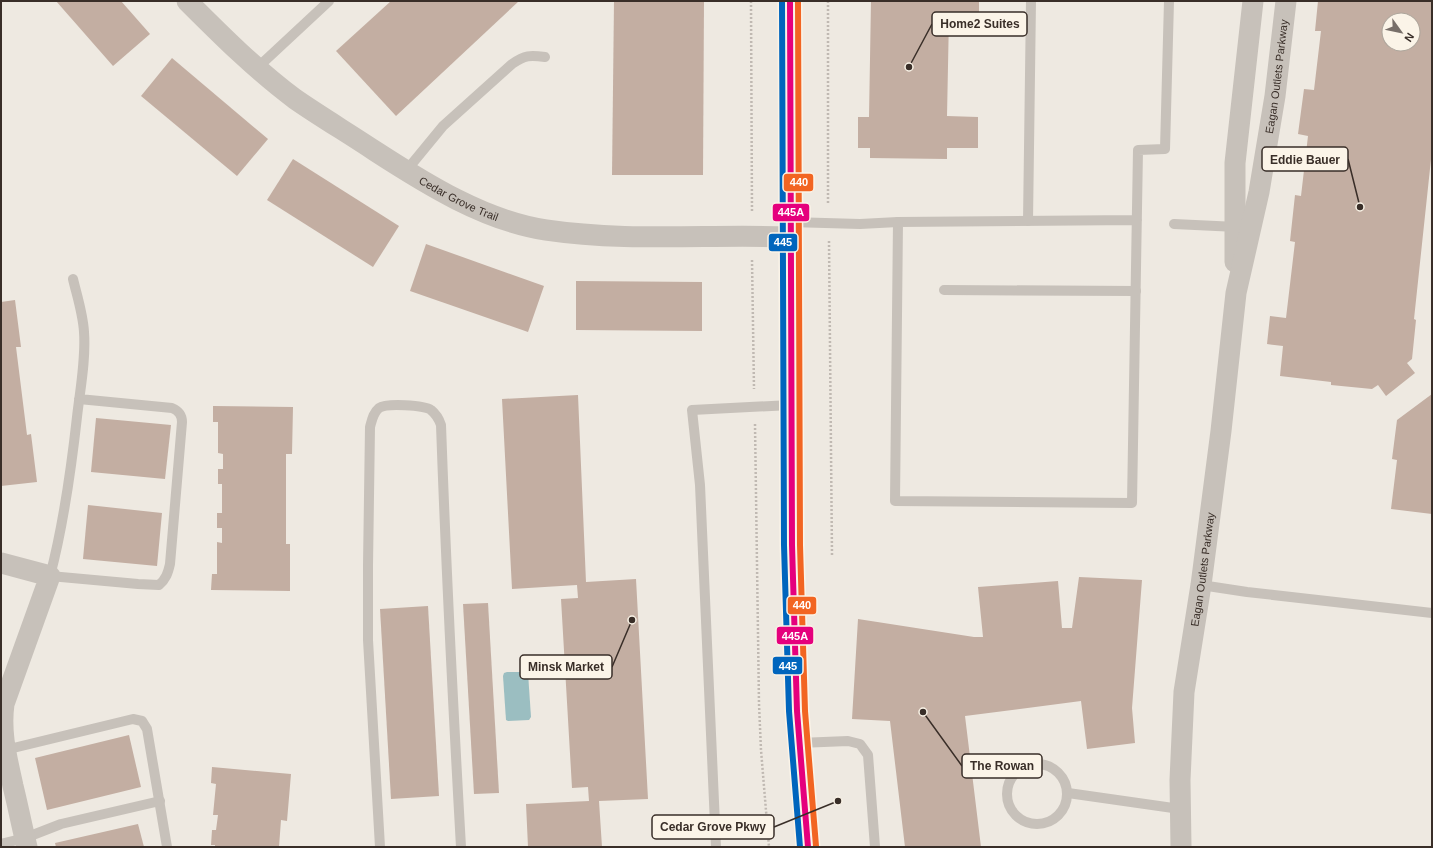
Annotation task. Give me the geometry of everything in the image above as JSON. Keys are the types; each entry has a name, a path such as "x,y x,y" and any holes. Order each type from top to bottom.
{"street":[{"name":"Cedar Grove Trail","path":"187,1 257,68 295,99 406,171 473,208 503,220 545,230 594,235 678,237 752,236 790,230"},
{"path":"790,1 791,405 794,614 799,743 808,847"},
{"name":"Eagan Outlets Parkway","path":"1181,847 1180,780 1184,692 1201,586 1221,431 1243,228 1235,163 1253,1"},
{"name":"Eagan Outlets Parkway","path":"1243,228 1259,192 1270,132 1286,1"},
{"path":"1,563 50,576 4,704 1,717 1,728 5,750 26,843"}],"lane":[{"path":"257,68 329,1"},
{"path":"1028,221 1031,1"},
{"path":"898,222 895,502 1132,503 1138,150 1165,149 1169,1"},
{"path":"406,171 443,126 512,64 522,57 531,55 545,57"},
{"path":"790,230 829,223 860,224 898,222 1137,220"},
{"path":"1174,224 1243,228"},
{"path":"73,279 82,316 84,333 79,399 62,529 50,576 159,585 164,581 170,564 182,417 179,412 172,408 79,399"},
{"path":"944,290 1136,291"},
{"path":"716,847 700,485 692,410 791,405"},
{"path":"380,847 368,640 370,427 375,413 383,406 413,406 430,409 438,418 441,425 447,548 447,593 461,847"},
{"path":"1201,586 1432,613"},
{"path":"5,750 137,719 145,724 147,729 167,847"},
{"path":"799,743 848,741 860,744 868,755 875,847"},
{"path":"1033,764 1043,764 1060,774 1068,793 1062,811 1058,815 1046,823 1036,825 1026,823 1018,818 1011,810 1007,801 1007,791 1012,777 1023,767 1033,764"},
{"path":"1068,793 1180,809"},
{"path":"1,844 26,843 61,824 160,801"}],"path":[{"path":"828,1 832,555"}],"water":[{"path":"504,673 528,673 531,717 529,720 506,720 503,676"}],"building":[{"path":"56,1 121,1 150,34 113,66"},
{"path":"391,1 519,1 396,116 336,51"},
{"path":"614,1 704,1 703,175 612,175"},
{"path":"871,1 979,1 979,17 949,16 947,116 978,117 978,148 947,148 947,159 870,158 870,148 858,148 858,117 869,117"},
{"path":"1318,1 1432,1 1432,150 1414,319 1416,320 1412,359 1407,363 1415,373 1386,396 1378,385 1372,389 1331,385 1331,382 1280,376 1283,346 1267,344 1270,316 1286,318 1295,242 1290,241 1295,195 1301,196 1308,136 1298,134 1304,89 1314,90 1321,31 1315,31"},
{"path":"172,58 268,139 237,176 141,96"},
{"path":"293,159 399,226 373,267 267,200"},
{"path":"426,244 544,286 528,332 410,291"},
{"path":"576,281 702,282 702,331 576,330"},
{"path":"15,300 21,347 16,347 27,435 31,434 37,482 1,486 1,302"},
{"path":"1432,394 1432,514 1391,509 1397,460 1392,459 1397,420"},
{"path":"578,395 586,582 636,579 648,799 599,801 602,847 528,847 526,804 589,801 588,787 572,788 561,599 578,598 577,585 512,589 502,399"},
{"path":"213,406 293,407 292,454 286,454 286,544 290,544 290,591 211,590 212,574 217,574 217,542 222,543 222,528 217,528 217,513 222,513 222,484 218,484 218,469 223,469 223,454 218,453 218,422 213,422"},
{"path":"96,418 171,425 165,479 91,472"},
{"path":"88,505 162,513 157,566 83,559"},
{"path":"1079,577 1142,580 1132,708 1135,743 1087,749 1081,701 965,716 981,847 905,847 890,721 852,719 858,619 974,637 983,637 978,587 1058,581 1062,628 1072,628"},
{"path":"488,603 499,793 474,794 463,604"},
{"path":"428,606 439,796 391,799 380,609"},
{"path":"129,735 141,787 47,810 35,758"},
{"path":"212,767 291,774 287,821 281,820 279,847 215,847 215,845 211,845 212,830 216,830 218,815 213,815 216,784 211,783"},
{"path":"138,824 144,847 56,847 55,843"}],"transit line":[{"name":"445","path":"782,1 784,545 789,711 800,847"},
{"name":"445A","path":"790,1 792,545 797,711 808,847"},
{"name":"440","path":"798,1 800,545 805,711 816,846"}],"place":[{"name":"Home2 Suites","path":"909,67"},
{"name":"Eddie Bauer","path":"1360,207"},
{"name":"Minsk Market","path":"632,620"},
{"name":"The Rowan","path":"923,712"},
{"name":"Cedar Grove Pkwy","path":"838,801"}]}
